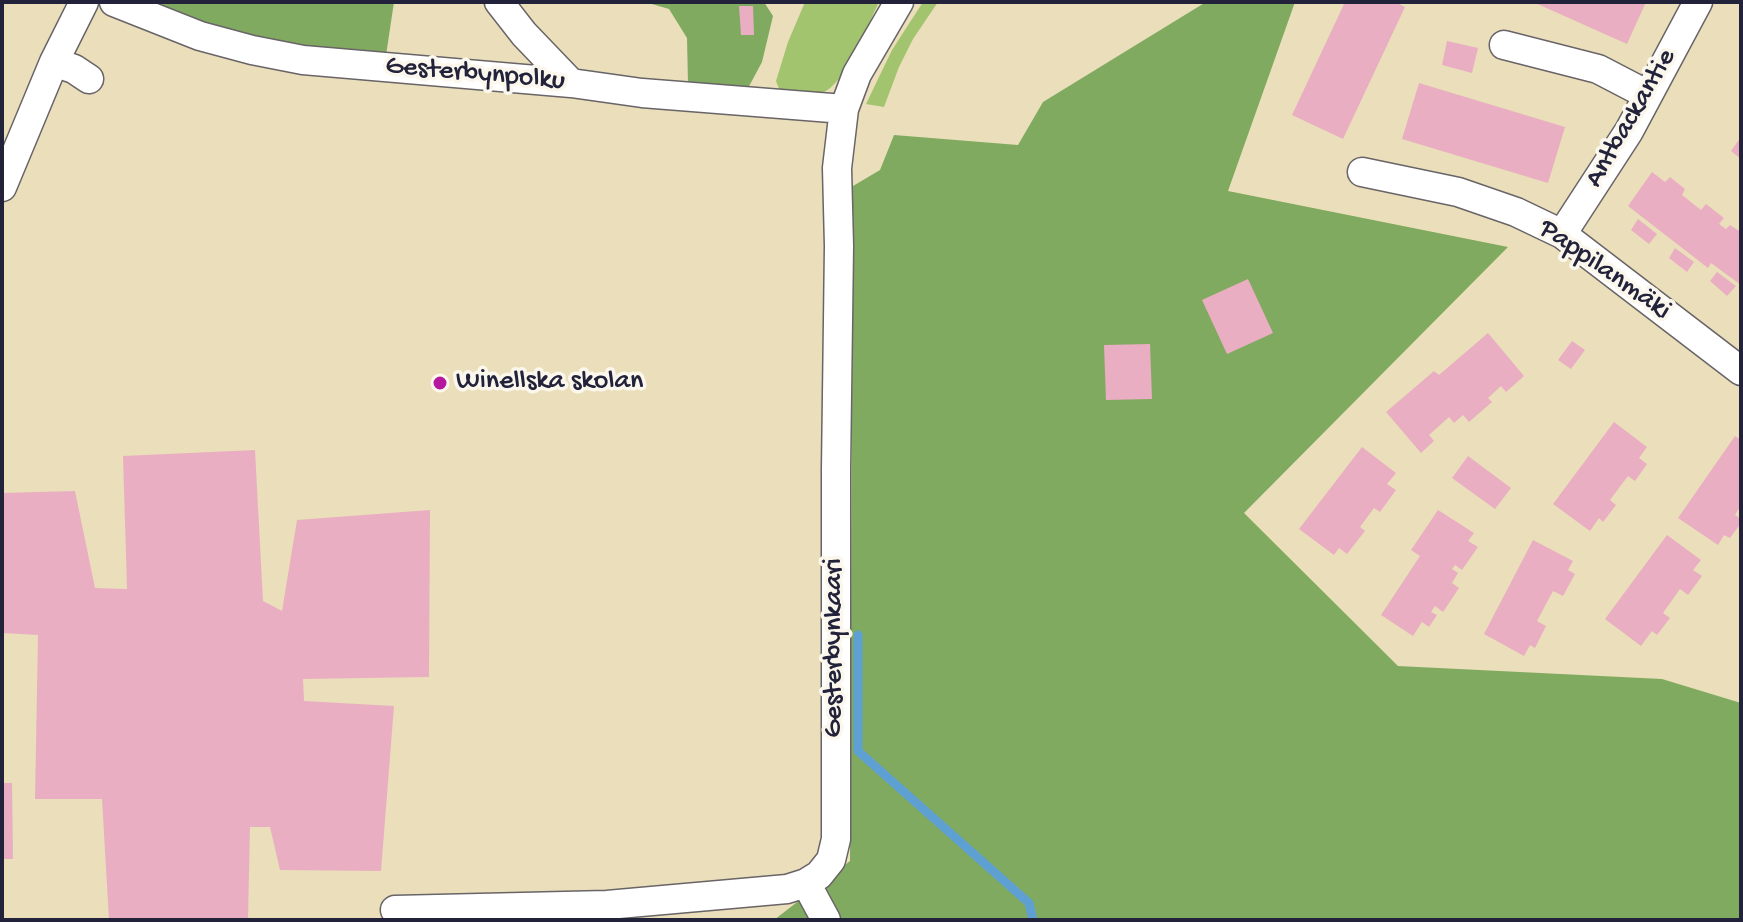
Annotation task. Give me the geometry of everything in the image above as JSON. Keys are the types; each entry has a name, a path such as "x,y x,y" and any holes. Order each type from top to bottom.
{"street":[{"path":"5,171 84,2"},
{"name":"Gesterbynpolku","path":"114,2 200,36 303,60 844,109"},
{"path":"499,2 524,34 571,83"},
{"name":"Gesterbynkaari","path":"806,883 819,875 831,860 836,839 837,168 844,109 857,74 899,2"},
{"name":"Antbackantie","path":"1562,234 1629,131 1698,2"},
{"path":"1504,45 1598,69 1648,95"},
{"path":"54,62 74,69 89,79"},
{"name":"Pappilanmäki","path":"1362,172 1458,192 1516,212 1562,234 1741,371"},
{"path":"395,910 607,905 787,889 806,883 826,920"}],"green space":[{"path":"135,2 394,2 385,62 250,42"},
{"path":"645,2 764,2 773,16 762,62 746,92 688,84 687,38 669,9"},
{"path":"805,2 879,2 846,69 829,89 815,95 781,94 776,81"},
{"path":"923,2 938,2 913,39 884,107 866,104 892,50"},
{"path":"1206,2 1295,2 1228,191 1508,247 1244,513 1398,666 1662,679 1741,703 1741,920 774,920 850,861 853,186 880,170 894,135 1018,145 1043,102"}],"building":[{"path":"1345,2 1395,2 1405,7 1343,139 1292,115"},
{"path":"1533,2 1646,2 1627,44"},
{"path":"739,6 753,6 754,35 741,35"},
{"path":"1447,41 1478,48 1472,73 1442,65"},
{"path":"1419,83 1565,127 1548,183 1402,139"},
{"path":"1741,137 1741,159 1731,151"},
{"path":"1652,172 1665,182 1670,177 1685,189 1682,195 1701,210 1706,204 1724,218 1719,224 1726,229 1730,225 1741,232 1741,285 1711,263 1708,268 1628,206"},
{"path":"1638,219 1657,234 1649,244 1631,230"},
{"path":"1675,248 1694,262 1687,272 1669,258"},
{"path":"1717,272 1736,286 1727,296 1710,281"},
{"path":"1248,279 1273,333 1227,354 1202,300"},
{"path":"1488,333 1524,376 1506,392 1501,386 1488,398 1492,402 1469,422 1463,415 1454,423 1449,417 1429,435 1434,441 1421,453 1386,412 1434,371 1439,375"},
{"path":"1572,341 1585,350 1571,369 1558,360"},
{"path":"1150,344 1152,399 1106,400 1104,345"},
{"path":"1614,422 1647,447 1639,458 1647,464 1635,481 1628,476 1610,500 1616,505 1603,522 1599,518 1590,531 1553,504"},
{"path":"1735,436 1741,440 1741,505 1735,515 1741,523 1730,538 1724,535 1718,545 1678,518"},
{"path":"1362,447 1396,473 1387,484 1396,490 1380,512 1374,508 1360,527 1365,531 1347,554 1339,548 1334,555 1299,529"},
{"path":"255,450 263,601 282,611 297,520 430,510 429,677 303,679 304,701 394,706 381,871 280,870 270,827 250,827 248,920 109,920 102,799 35,799 38,635 2,633 2,493 75,491 95,588 127,589 123,456"},
{"path":"1468,456 1511,488 1495,509 1452,478"},
{"path":"1438,510 1474,533 1468,541 1478,547 1462,570 1455,565 1452,569 1458,573 1452,583 1459,588 1443,612 1435,606 1431,612 1437,615 1429,627 1422,622 1413,636 1381,615 1420,556 1411,550"},
{"path":"1667,535 1701,560 1693,570 1702,576 1688,595 1680,589 1663,613 1670,618 1657,635 1652,631 1641,646 1605,619"},
{"path":"1533,540 1573,561 1568,570 1575,574 1563,596 1553,591 1537,621 1546,626 1535,648 1530,645 1524,656 1484,634"},
{"path":"2,783 12,783 13,859 2,859"}],"waterway":[{"path":"858,635 858,751 1029,903 1033,920"}],"place":[{"name":"Winellska skolan","path":"440,383"}]}
